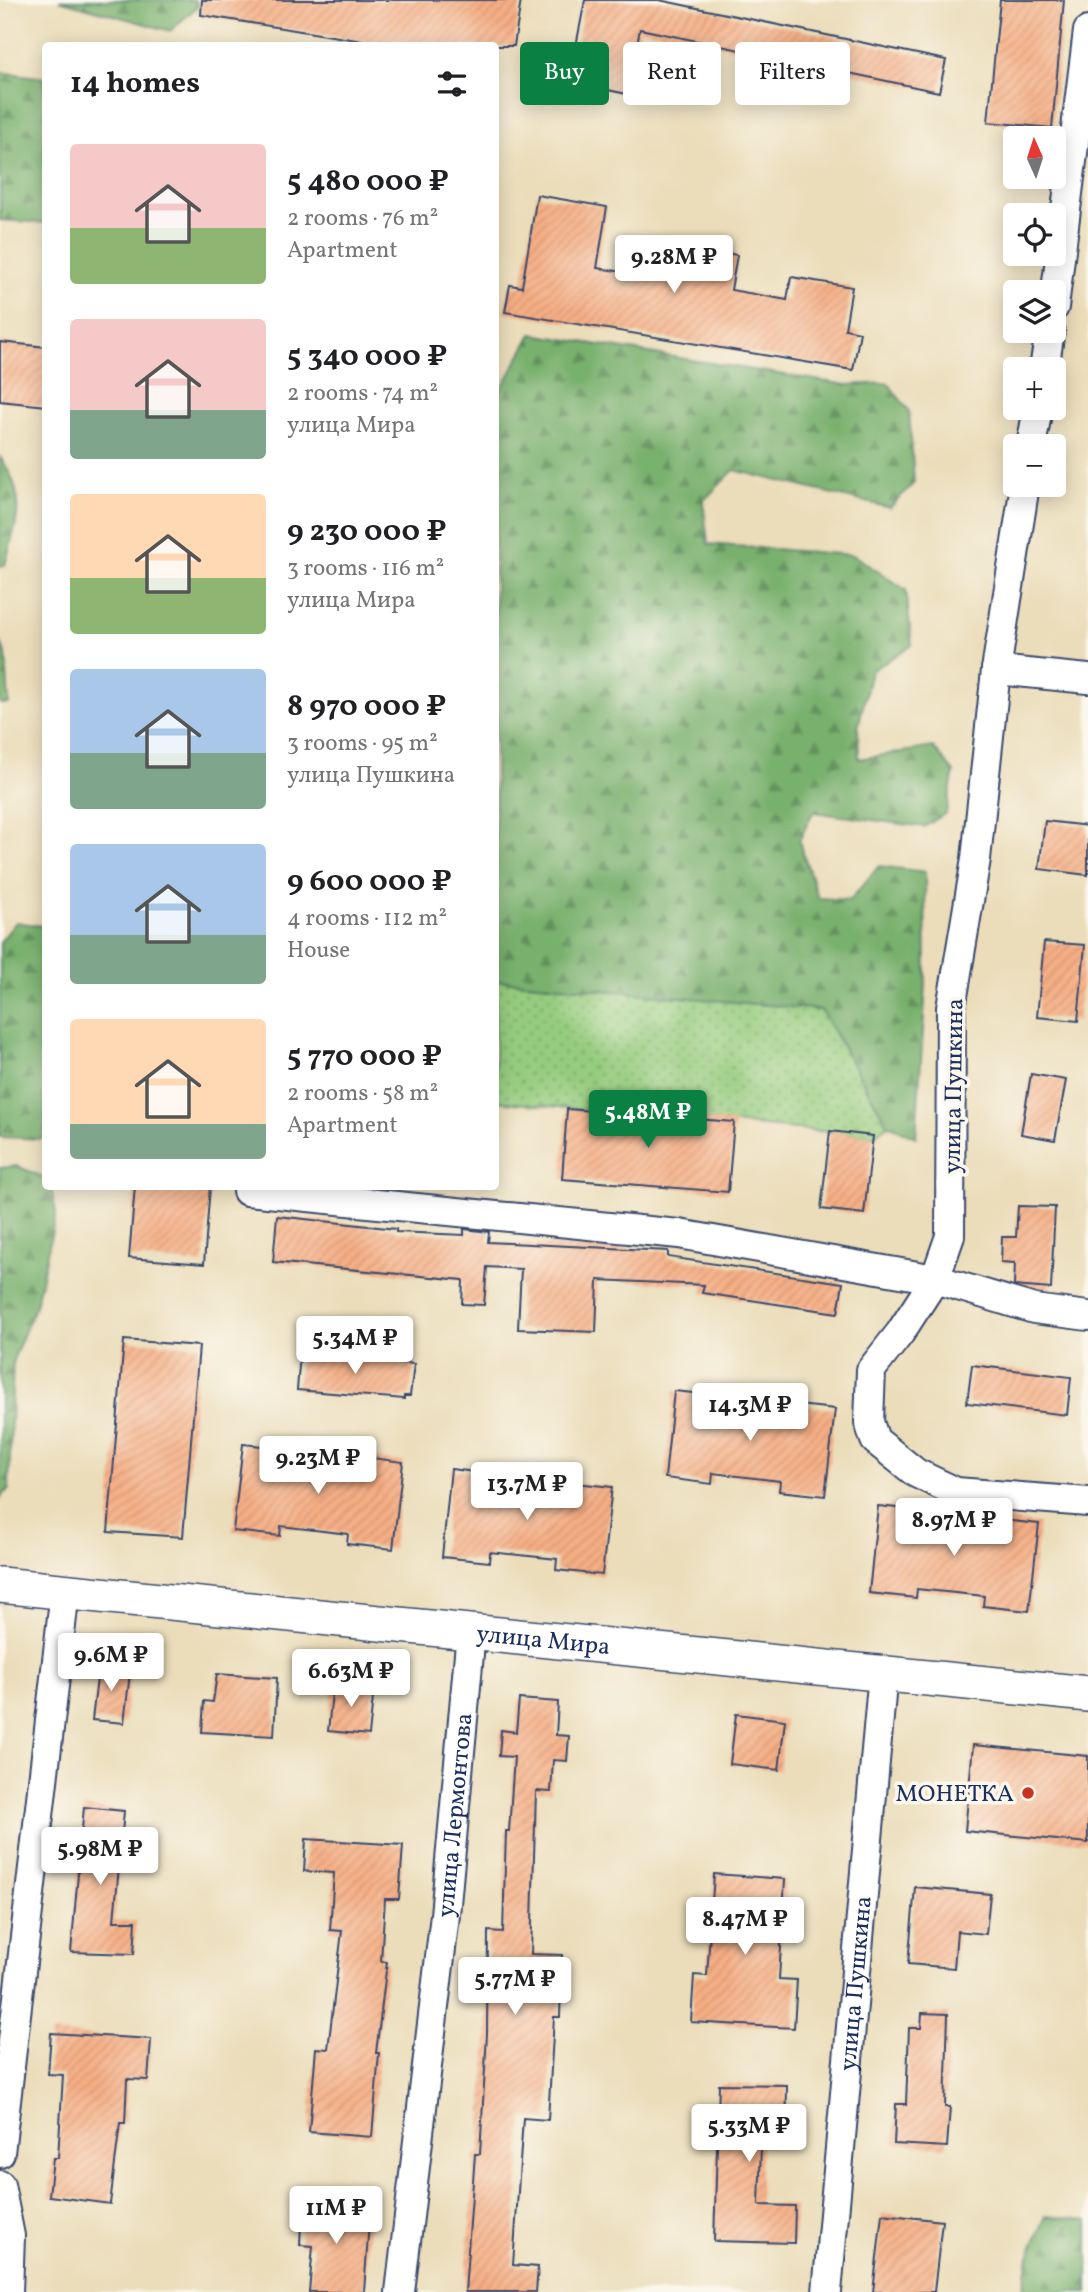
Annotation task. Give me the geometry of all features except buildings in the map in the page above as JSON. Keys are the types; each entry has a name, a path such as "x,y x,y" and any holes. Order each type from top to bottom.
{"street":[{"path":"1057,280 1088,31"},
{"name":"улица Пушкина","path":"1023,497 996,670 976,859 951,1008 950,1236 935,1279 871,1370 869,1422 875,1440 916,1473 956,1492 1088,1502"},
{"path":"996,670 1088,679"},
{"path":"247,1191 679,1234 935,1279 1034,1310 1088,1316"},
{"name":"улица Мира","path":"0,1585 1088,1694"},
{"path":"0,2153 65,1591"},
{"name":"улица Лермонтова","path":"400,2292 445,1915 471,1632"},
{"name":"улица Пушкина","path":"827,2292 883,1673"},
{"path":"0,2185 10,2236 8,2292"}],"green space":[{"path":"59,0 195,0 198,6 170,31"},
{"path":"0,72 42,78 42,223 0,220"},
{"path":"532,334 847,385 888,383 909,411 914,483 890,508 734,470 703,501 708,544 853,555 906,590 912,645 871,671 858,728 859,759 933,747 954,772 946,813 924,827 813,812 799,841 818,898 850,900 879,866 925,872 926,984 916,1137 888,1125 821,1010 499,980 499,393"},
{"path":"0,457 15,485 18,510 5,565 0,567"},
{"path":"0,641 6,654 9,704 0,704"},
{"path":"16,922 42,926 42,1139 0,1137 0,942"},
{"path":"499,980 821,1010 888,1125 873,1136 499,1101"},
{"path":"17,1166 42,1177 42,1190 52,1190 56,1213 36,1304 13,1360 9,1489 0,1498 0,1168"},
{"path":"1046,2216 1088,2220 1088,2292 1023,2292 1029,2256"}],"place":[{"name":"МОНЕТКА","path":"1028,1793"}]}
